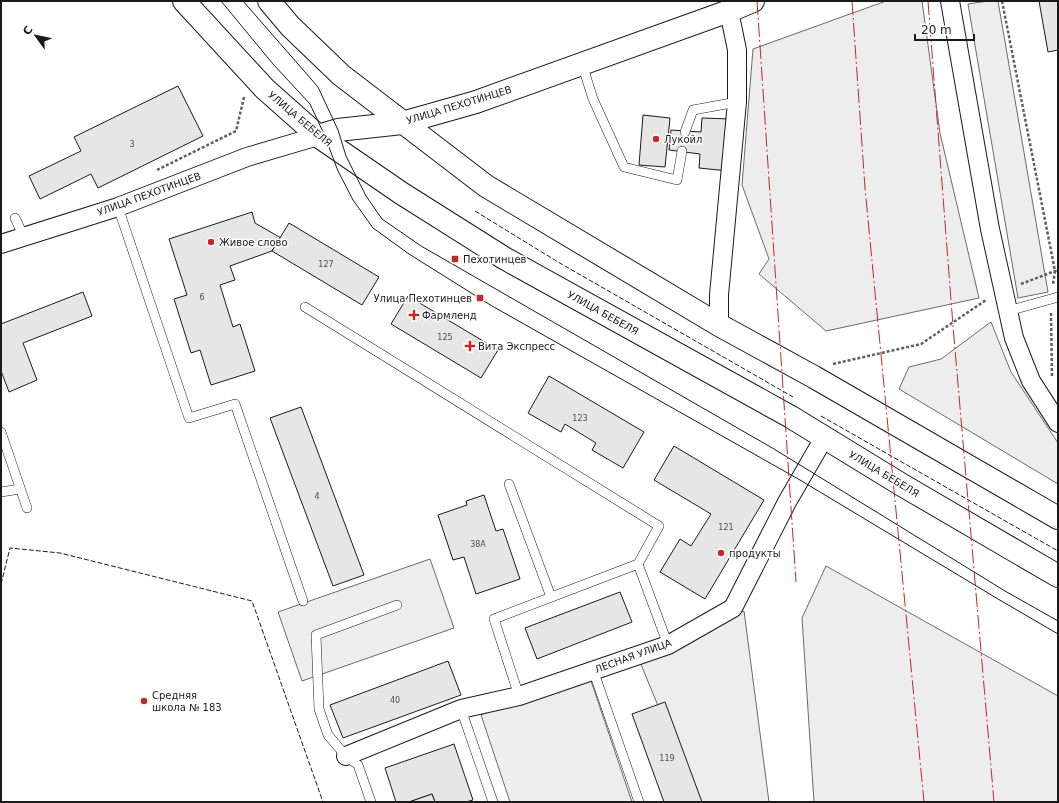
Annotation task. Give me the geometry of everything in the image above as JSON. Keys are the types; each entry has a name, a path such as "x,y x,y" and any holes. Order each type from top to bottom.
{"main road":[{"name":"УЛИЦА БЕБЕЛЯ","path":"184,1 265,89 318,136 401,193 504,258 791,417 902,485 1058,576"},
{"path":"269,1 290,26 341,75 486,186 718,325 814,376 1058,518"},
{"name":"УЛИЦА ПЕХОТИНЦЕВ","path":"318,136 338,130 402,123 476,102 753,1"}],"street":[{"path":"950,1 990,229 1014,338 1031,381 1058,423"},
{"path":"718,325 719,295 737,102 737,50 728,11"},
{"name":"УЛИЦА ПЕХОТИНЦЕВ","path":"1,244 118,207 247,157 318,136"},
{"name":"ЛЕСНАЯ УЛИЦА","path":"346,756 461,709 519,696 668,644 733,608 787,502 824,438"}],"lane":[{"path":"582,64 593,99 624,167 677,180 682,152"},
{"path":"685,132 693,110 737,102"},
{"path":"118,207 189,418 235,404 303,601"},
{"path":"15,218 24,237"},
{"path":"1008,311 1055,298"},
{"path":"304,307 659,526 638,564 494,619 519,696"},
{"path":"1,432 28,508"},
{"path":"509,484 552,597"},
{"path":"1,492 20,489"},
{"path":"638,564 668,644"},
{"path":"371,802 358,765 346,756 328,735 319,709 316,635 397,605"},
{"path":"593,670 639,802"},
{"path":"461,709 493,802"}],"path":[{"path":"1002,1 1056,271 1052,383"},
{"path":"153,172 236,131 246,91"},
{"path":"826,365 921,344 990,297 1056,271"}],"shaded area":[{"path":"886,1 922,1 940,133 979,298 826,331 759,274 769,259 742,185 753,49"},
{"path":"998,1 1048,292 1018,298 968,4"},
{"path":"991,322 1011,372 1058,443 1058,484 899,389 909,367 941,359"},
{"path":"430,559 454,628 302,681 278,612"},
{"path":"826,566 1058,696 1058,802 814,802 802,618"},
{"path":"744,611 769,802 698,802 637,655"},
{"path":"588,672 632,802 510,802 481,715"}],"building":[{"path":"1039,1 1058,1 1058,50 1048,52"},
{"path":"178,86 203,136 98,188 91,174 40,199 29,176 81,151 74,137"},
{"path":"643,115 670,118 665,167 639,165"},
{"path":"702,118 731,119 728,171 699,168 700,154 669,150 671,130 701,132"},
{"path":"252,212 255,223 281,238 272,251 230,266 235,280 220,285 233,327 240,324 255,371 211,385 200,350 191,353 174,299 187,295 169,239"},
{"path":"289,223 379,277 362,305 272,251"},
{"path":"83,292 92,316 23,343 37,380 9,392 1,371 1,324"},
{"path":"408,296 498,350 481,378 391,324"},
{"path":"549,376 644,432 623,468 592,450 596,443 565,424 561,432 528,413"},
{"path":"301,407 364,575 333,586 270,418"},
{"path":"674,446 764,500 705,599 660,572 680,539 691,546 711,514 654,480"},
{"path":"484,495 496,531 503,529 520,579 476,594 464,557 453,560 438,515 467,505 466,501"},
{"path":"620,592 632,622 537,659 525,628"},
{"path":"448,661 461,695 343,738 330,705"},
{"path":"665,702 702,802 664,802 632,714"},
{"path":"454,744 473,800 466,802 435,802 432,794 409,802 396,802 385,768"},
{"path":"432,794 435,802 409,802"}],"tram line":[{"path":"221,1 273,64 310,104 324,134 338,171 353,200 373,228 409,254 492,306 800,480 1058,634"},
{"path":"243,1 318,87 338,130 346,156 366,196 382,219 421,246 774,449 1005,591 1058,621"}],"fence":[{"path":"475,211 558,262 793,397"},
{"path":"821,416 1058,551"},
{"path":"1,584 10,548 60,553 252,601 323,802"}],"power":[{"path":"757,1 796,582"},
{"path":"852,1 865,188 924,802"},
{"path":"928,1 953,326 994,802"}],"place":[{"name":"Лукойл","path":"656,139"},
{"name":"Живое слово","path":"211,242"},
{"name":"Пехотинцев","path":"455,259"},
{"name":"Улица Пехотинцев","path":"480,298"},
{"name":"Фармленд","path":"414,315"},
{"name":"Вита Экспресс","path":"470,346"},
{"name":"продукты","path":"721,553"},
{"name":"Средняя школа № 183","path":"144,701"}]}
